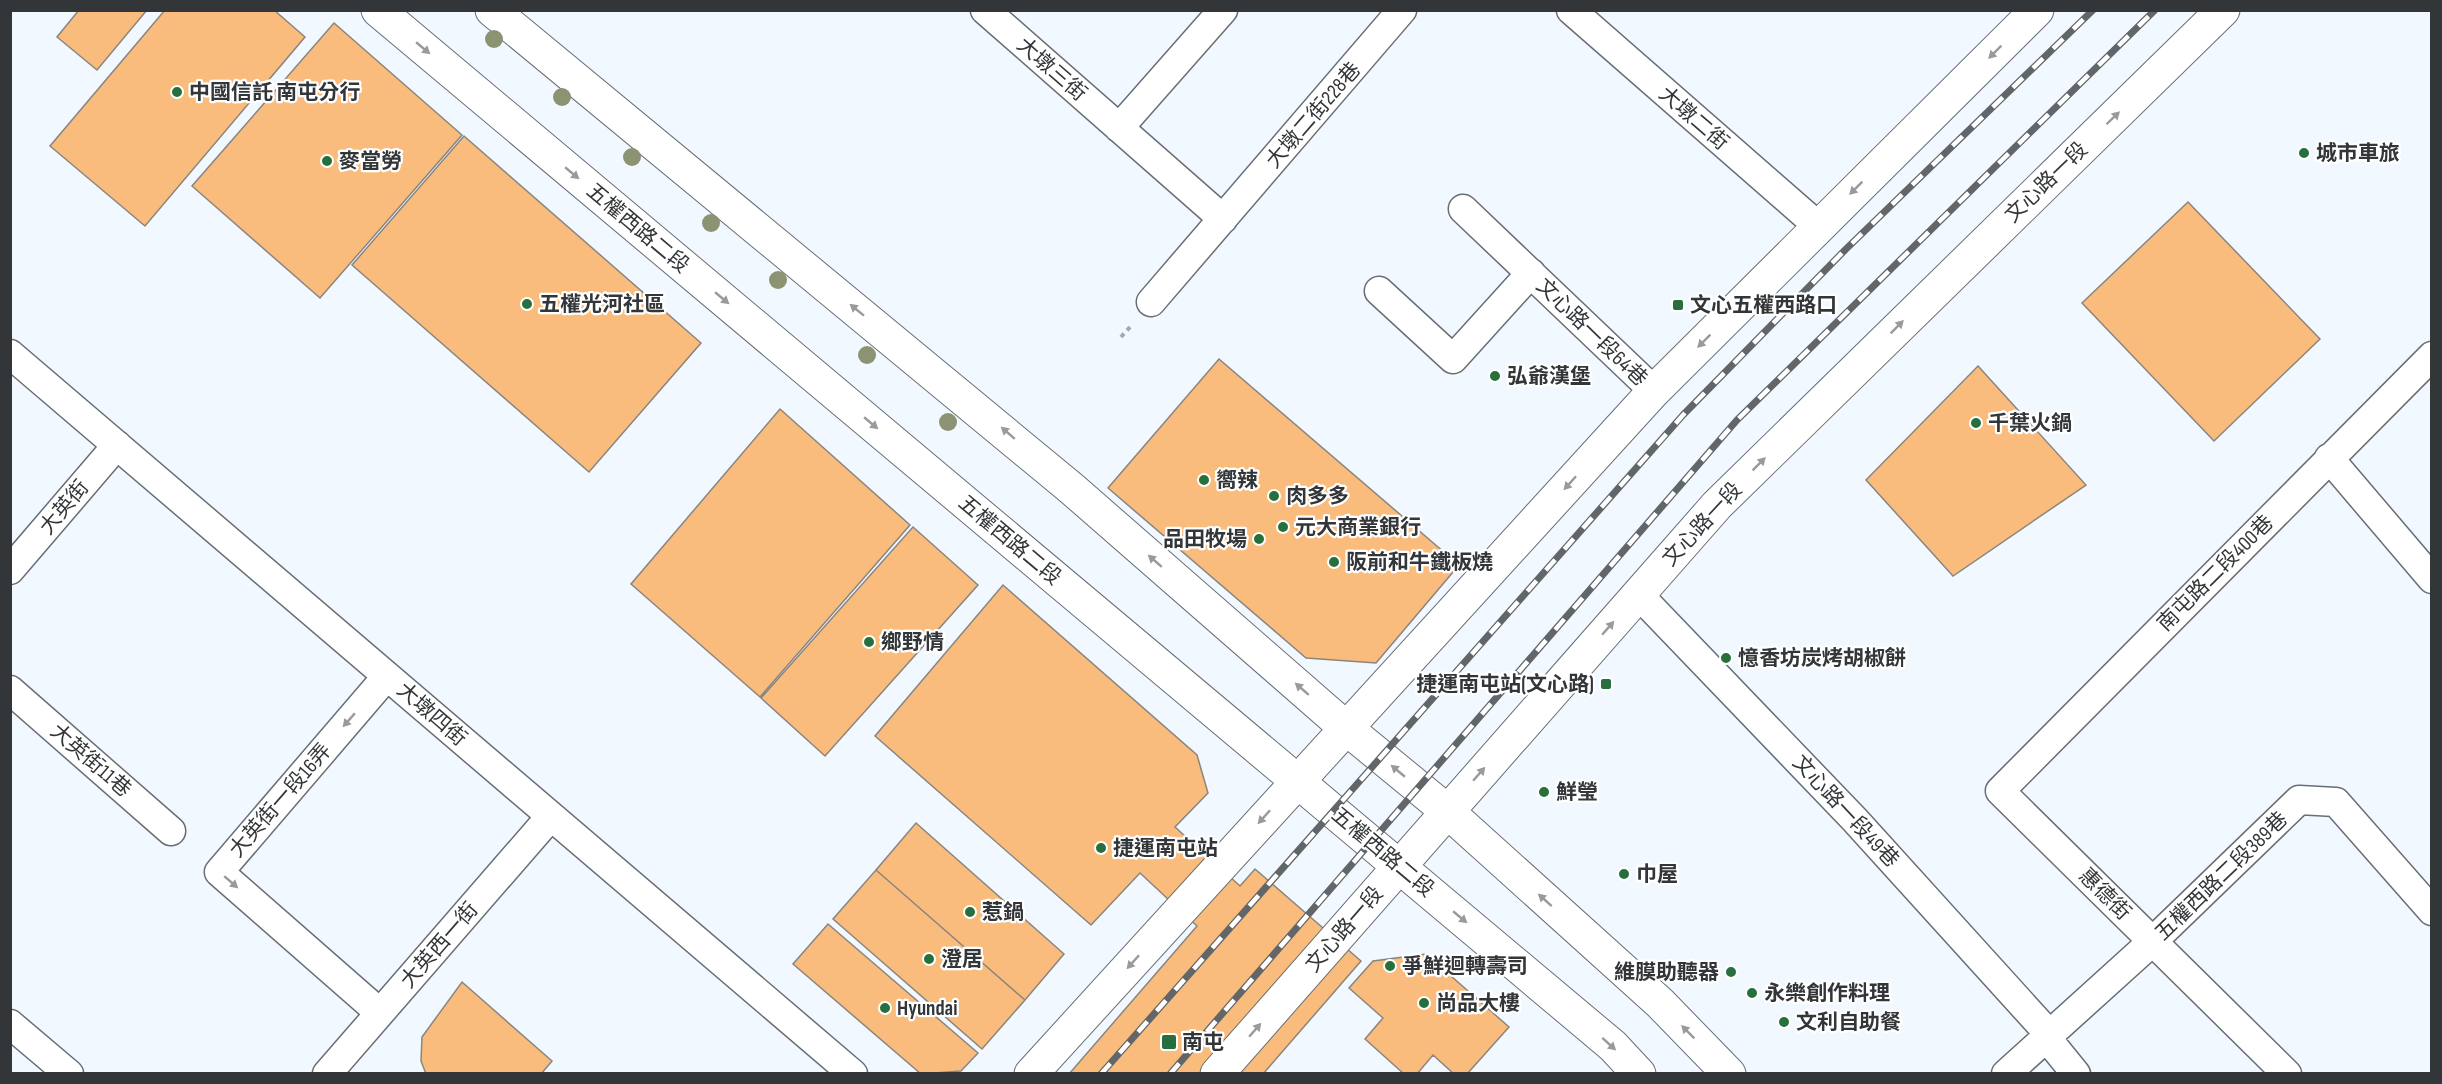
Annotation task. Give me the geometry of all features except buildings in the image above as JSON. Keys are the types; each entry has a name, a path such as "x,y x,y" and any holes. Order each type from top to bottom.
{"main road":[{"name":"五權西路二段","path":"378,10 1400,866 1604,1039 1639,1074"},
{"path":"492,10 993,421 1346,728 1447,811 1660,1003 1729,1074"},
{"path":"1031,1074 1654,391 2037,10"},
{"name":"文心路一段","path":"1217,1074 1717,505 2223,10"}],"street":[{"name":"大墩三街","path":"984,10 1119,128"},
{"path":"1223,10 1119,128 1223,219"},
{"name":"大墩二街228巷","path":"1151,302 1402,10"},
{"name":"大墩二街","path":"1583,14 1818,226"},
{"name":"文心路一段64巷","path":"1464,209 1654,391"},
{"name":"文心路一段64巷","path":"1379,291 1453,359 1531,273"},
{"name":"大墩四街","path":"10,354 853,1074"},
{"name":"南屯路二段400巷","path":"2000,791 2432,356"},
{"name":"大英街","path":"10,570 117,445"},
{"path":"2329,458 2432,579"},
{"name":"文心路一段49巷","path":"1638,594 1855,820 2047,1035 2076,1074"},
{"name":"大英街一段16弄","path":"380,1013 219,872 387,676"},
{"name":"大英街11巷","path":"10,690 171,831"},
{"name":"惠德街","path":"2000,791 2286,1074"},
{"name":"五權西路二段389巷","path":"2006,1074 2153,941 2299,800 2336,802 2432,911"},
{"name":"大英西一街","path":"327,1074 551,816"},
{"path":"10,1024 69,1074"}],"railway":[{"path":"1101,1074 1683,415 1846,249 2093,10"},
{"path":"1170,1074 1737,420 2155,10"}],"place":[{"name":"中國信託 南屯分行","path":"177,92"},
{"name":"城市車旅","path":"2304,153"},
{"name":"麥當勞","path":"327,161"},
{"name":"五權光河社區","path":"527,304"},
{"name":"文心五權西路口","path":"1678,305"},
{"name":"弘爺漢堡","path":"1495,376"},
{"name":"千葉火鍋","path":"1976,423"},
{"name":"嚮辣","path":"1204,480"},
{"name":"肉多多","path":"1274,496"},
{"name":"元大商業銀行","path":"1283,527"},
{"name":"品田牧場","path":"1259,539"},
{"name":"阪前和牛鐵板燒","path":"1334,562"},
{"name":"鄉野情","path":"869,642"},
{"name":"憶香坊炭烤胡椒餅","path":"1726,658"},
{"name":"捷運南屯站(文心路)","path":"1606,684"},
{"name":"鮮瑩","path":"1544,792"},
{"name":"捷運南屯站","path":"1101,848"},
{"name":"巾屋","path":"1624,874"},
{"name":"惹鍋","path":"970,912"},
{"name":"澄居","path":"929,959"},
{"name":"爭鮮迴轉壽司","path":"1390,966"},
{"name":"維膜助聽器","path":"1731,972"},
{"name":"永樂創作料理","path":"1752,993"},
{"name":"尚品大樓","path":"1424,1003"},
{"name":"Hyundai","path":"885,1008"},
{"name":"文利自助餐","path":"1784,1022"},
{"name":"南屯","path":"1169,1042"}]}
